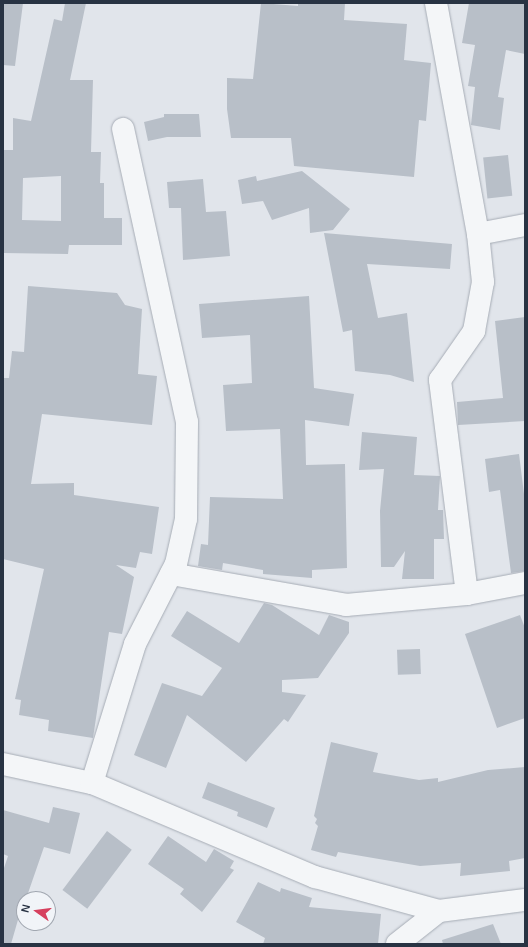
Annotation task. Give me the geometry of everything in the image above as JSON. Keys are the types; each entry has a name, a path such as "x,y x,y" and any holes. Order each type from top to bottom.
{"street":[{"path":"436,3 478,234 483,282 474,331 440,380 467,594"},
{"path":"92,783 135,644 176,564 186,519 187,422 123,129"},
{"path":"478,234 525,226"},
{"path":"171,574 346,605 467,594 525,583"},
{"path":"3,764 92,783 315,877 439,911 525,900"},
{"path":"397,944 439,911"}],"building":[{"path":"3,3 23,3 15,66 3,65"},
{"path":"65,3 86,3 70,80 93,80 91,152 101,152 100,183 104,183 104,218 122,218 122,245 69,245 68,254 3,253 3,150 13,150 13,118 31,121 54,19 62,21","holes":["61,176 61,221 22,220 23,178"]},
{"path":"261,3 298,6 298,3 345,3 344,20 407,24 404,60 431,63 426,121 419,120 414,177 294,166 291,138 231,138 227,109 227,78 253,79"},
{"path":"469,3 525,3 525,54 506,50 498,97 504,98 500,130 471,125 475,87 468,86 475,45 462,43"},
{"path":"164,114 199,114 201,137 167,137 148,141 144,122 164,117"},
{"path":"508,155 512,196 487,198 483,158"},
{"path":"302,171 350,209 333,230 310,233 309,208 272,220 263,201 242,204 238,180 256,176 257,181"},
{"path":"203,179 206,212 226,211 230,256 183,260 181,208 169,208 167,182"},
{"path":"324,233 452,244 450,269 367,264 378,318 407,313 414,382 390,375 355,371 352,330 343,332"},
{"path":"28,286 117,293 125,305 142,309 138,374 157,376 152,425 42,414 31,484 74,483 74,495 159,507 152,554 140,552 136,568 116,565 134,577 122,634 109,632 93,738 48,731 49,720 19,715 21,700 15,699 44,569 3,559 3,378 9,378 12,351 24,352"},
{"path":"309,296 314,388 354,394 349,426 305,420 306,465 345,464 347,568 312,570 312,578 263,574 263,570 223,563 222,570 198,566 201,544 208,545 210,497 283,499 280,429 226,431 223,385 252,383 250,335 202,338 199,304"},
{"path":"525,317 525,421 458,425 457,402 503,398 495,321"},
{"path":"362,432 417,437 414,475 440,476 438,510 443,510 444,539 434,539 434,579 402,579 405,551 394,567 381,567 380,511 384,469 359,470"},
{"path":"519,454 525,502 525,571 511,573 500,490 489,492 485,459"},
{"path":"264,603 272,605 319,635 329,615 349,622 349,633 318,678 282,680 282,692 306,695 288,722 284,719 246,762 187,715 166,768 134,755 162,683 202,696 222,668 171,636 187,611 239,643"},
{"path":"520,615 525,628 525,718 497,728 465,634"},
{"path":"420,649 421,674 398,675 397,650"},
{"path":"331,742 378,753 373,772 419,780 438,778 438,782 488,770 525,767 525,858 509,861 510,871 460,876 461,863 420,866 338,852 336,857 311,850 318,826 315,823 317,819 314,816"},
{"path":"208,782 275,808 267,828 237,816 238,812 202,798"},
{"path":"53,807 80,813 70,854 44,847 29,891 16,891 16,927 11,944 3,944 3,871 8,856 3,854 3,810 49,823"},
{"path":"107,831 132,850 87,909 62,890"},
{"path":"168,836 206,862 214,849 234,861 230,868 234,870 202,912 180,894 184,889 148,864"},
{"path":"258,882 280,892 281,888 312,898 309,907 381,914 378,944 263,944 265,938 236,922"},
{"path":"493,924 501,944 443,944 442,940"}]}
